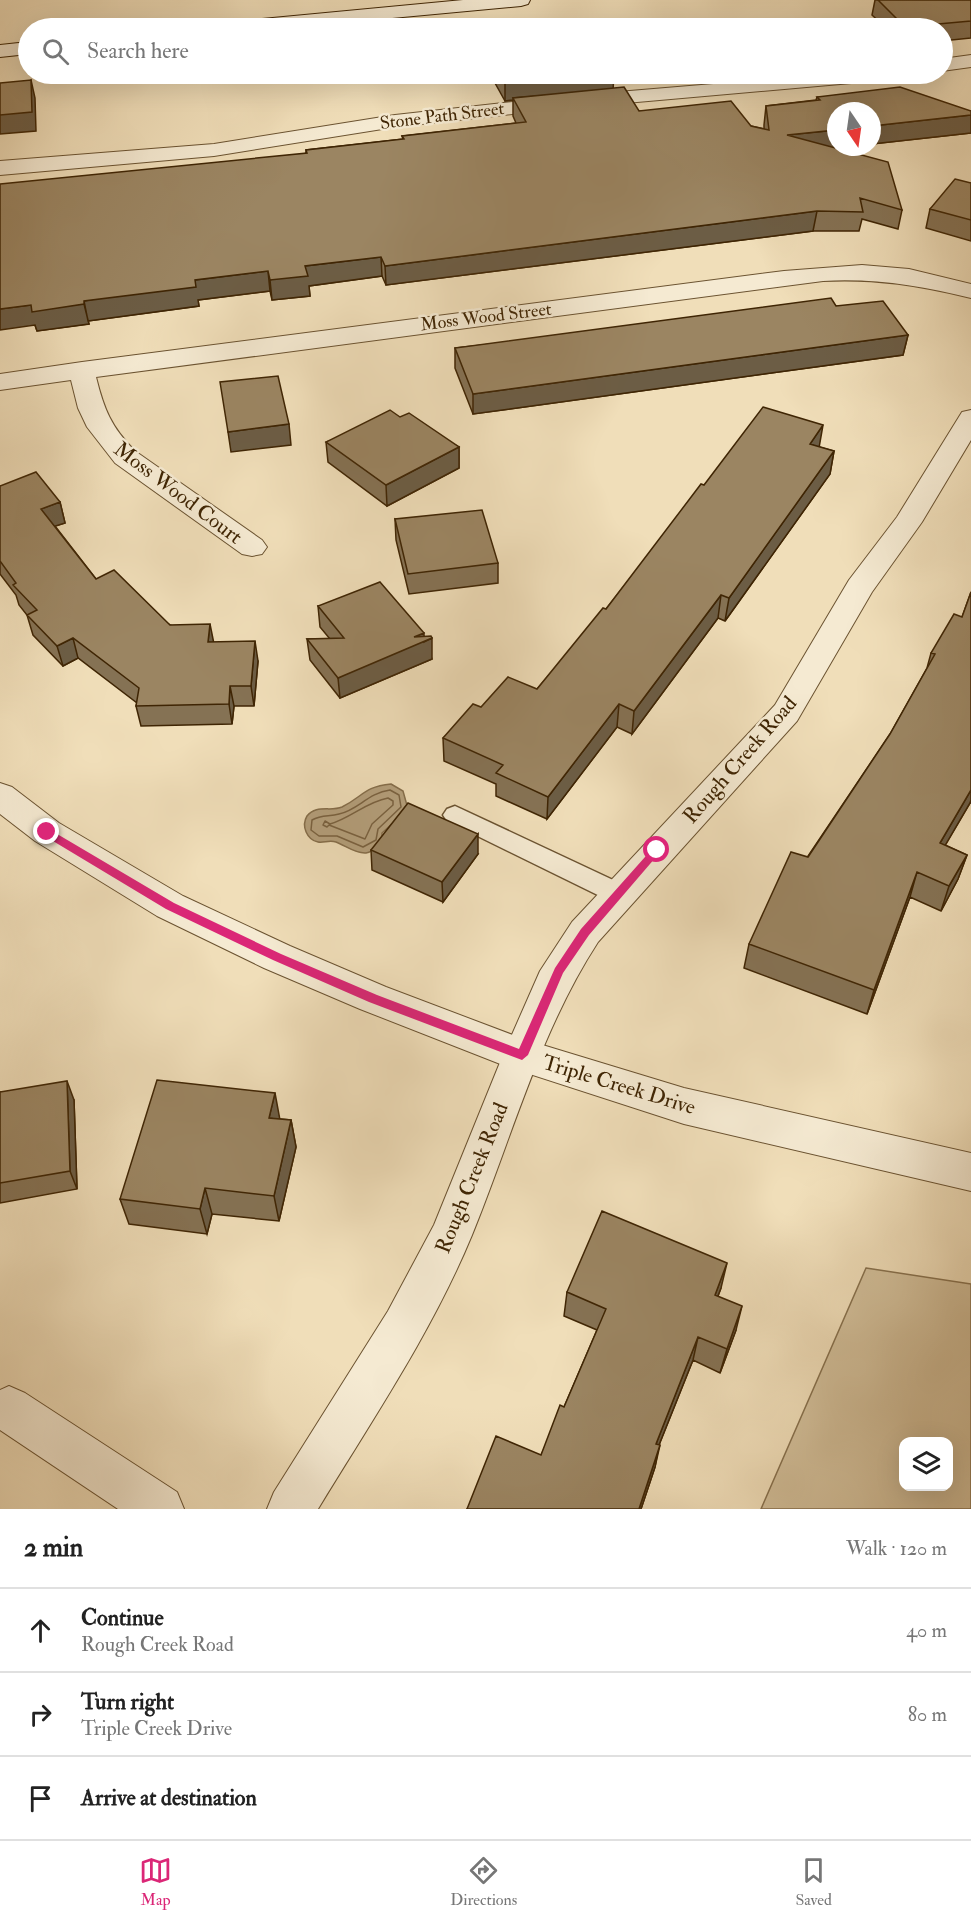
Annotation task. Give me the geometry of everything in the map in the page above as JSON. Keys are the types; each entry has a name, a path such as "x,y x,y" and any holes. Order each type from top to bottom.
{"street":[{"path":"335,18 521,0"},
{"path":"0,51 18,49"},
{"path":"953,63 971,61"},
{"name":"Stone Path Street","path":"0,168 214,150 395,121 558,103 790,84"},
{"name":"Moss Wood Street","path":"0,382 784,278 886,273 924,278 971,291"},
{"name":"Moss Wood Court","path":"82,370 92,415 107,440 125,457 252,547"},
{"name":"Rough Creek Road","path":"291,1509 404,1326 451,1235 522,1055 559,971 585,932 786,713 860,587 908,522 971,418"},
{"name":"Triple Creek Drive","path":"0,796 47,832 170,906 277,957 373,998 522,1055 684,1107 971,1172"},
{"path":"9,1409 160,1509"}],"lane":[{"path":"454,816 619,894"}],"shaded area":[{"path":"866,1268 971,1284 971,1509 761,1509"}],"water":[{"path":"391,784 403,791 408,809 382,833 382,843 373,850 366,853 358,852 336,842 314,841 308,836 305,820 311,812 342,807 375,787"}],"building":[{"path":"878,0 971,0 971,21 953,23 953,18 896,18"},
{"path":"18,81 18,84 31,84 32,112 0,115 0,83"},
{"path":"624,87 639,111 731,101 751,126 769,130 766,106 900,87 971,111 971,115 881,125 881,102 827,102 827,131 787,135 827,146 827,156 866,156 888,162 902,210 860,198 863,212 817,211 385,266 381,257 305,266 308,276 270,280 268,271 195,280 196,287 84,301 84,304 32,312 31,305 0,309 0,184 307,153 306,150 404,139 402,136 526,122 513,98"},
{"path":"955,179 971,183 971,220 930,209"},
{"path":"831,298 836,306 883,301 908,335 473,394 455,348"},
{"path":"278,376 289,424 228,432 220,382"},
{"path":"763,407 823,425 810,444 834,451 729,598 721,595 634,711 619,704 548,797 496,773 503,765 443,738 473,704 481,707 508,677 537,689 603,608 606,609"},
{"path":"390,410 400,417 409,413 459,447 386,485 326,442"},
{"path":"36,472 60,502 41,509 96,579 114,570 170,625 210,624 208,642 255,641 251,686 230,686 229,704 136,706 139,688 73,638 57,646 27,615 37,610 13,585 16,583 0,561 0,486"},
{"path":"482,510 498,563 408,574 395,519"},
{"path":"380,582 424,633 414,637 431,636 432,638 338,678 307,639 344,638 318,606"},
{"path":"971,592 971,790 940,843 967,855 949,886 917,872 874,990 749,944 791,852 808,857 890,734 935,654 931,653 954,614 962,617"},
{"path":"408,803 478,834 442,882 371,850"},
{"path":"157,1080 275,1093 269,1118 291,1120 274,1196 205,1188 200,1209 120,1199"},
{"path":"67,1081 70,1171 0,1183 0,1092"},
{"path":"602,1211 727,1263 715,1295 742,1306 727,1349 698,1337 656,1444 660,1445 639,1509 467,1509 496,1436 541,1455 560,1405 564,1407 606,1309 567,1292"}],"route":[{"path":"47,832 170,906 277,957 373,998 522,1055 559,971 585,932 657,850"}]}
